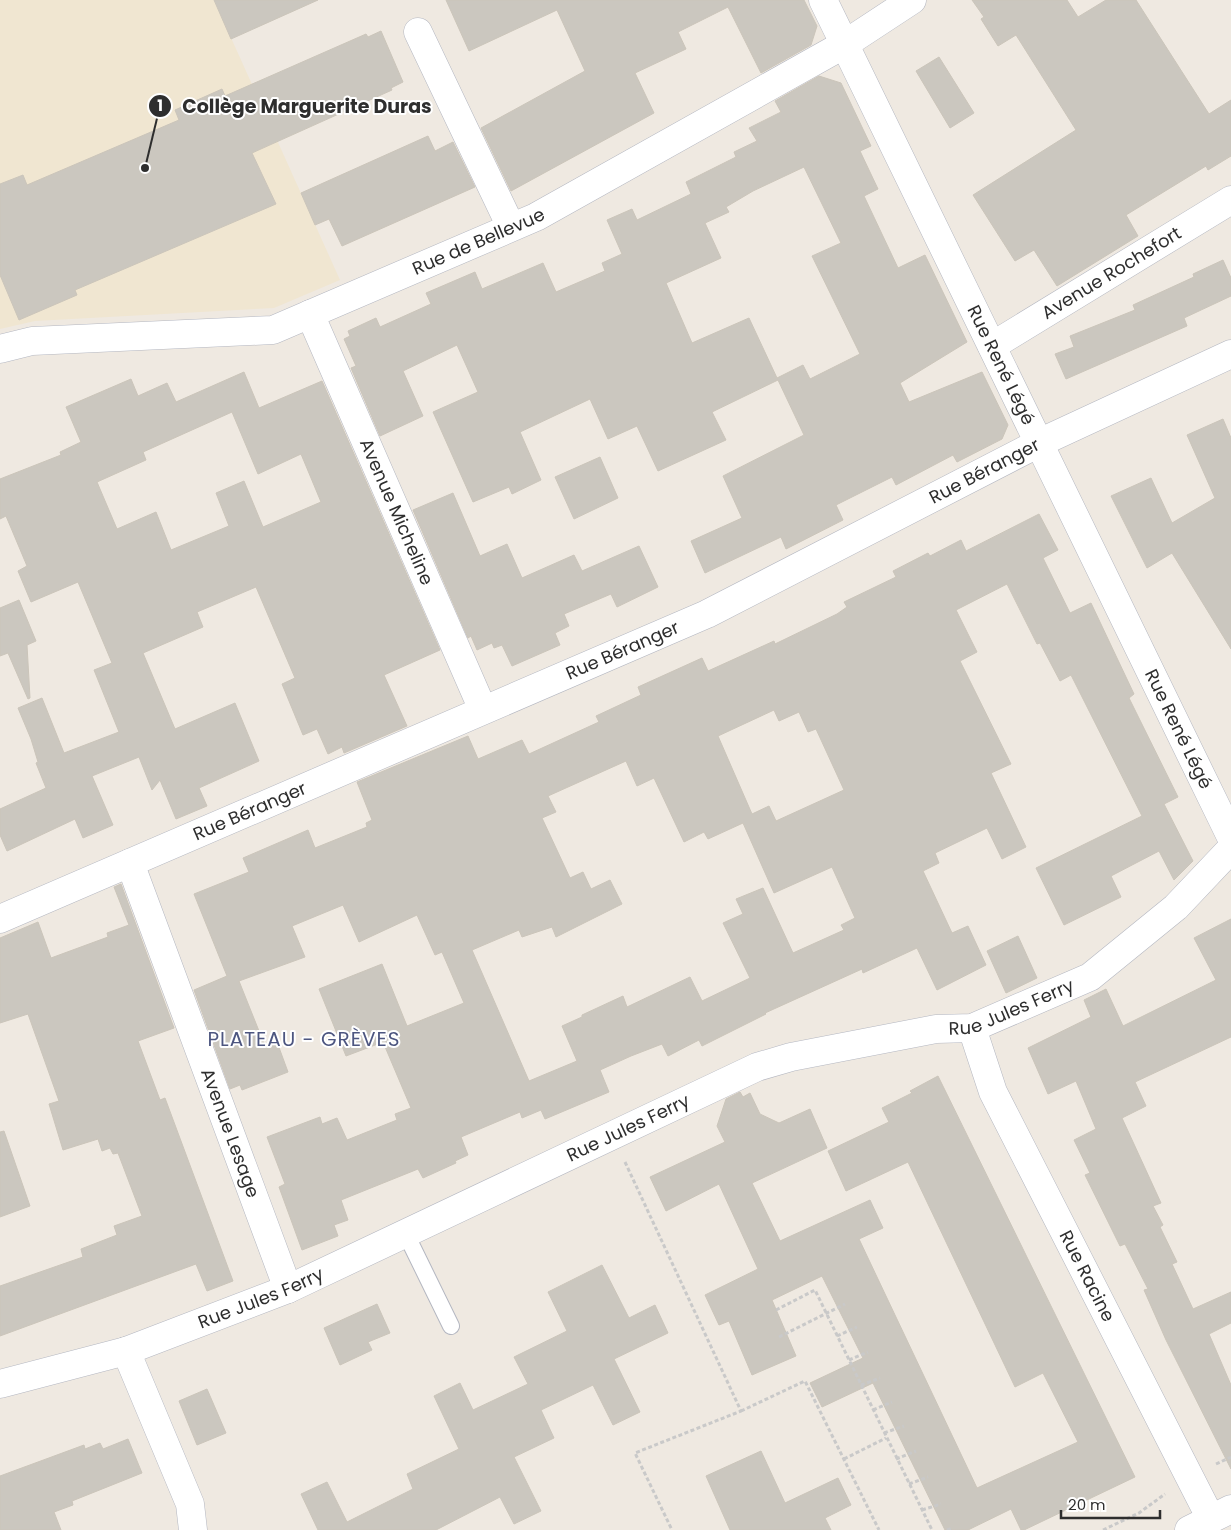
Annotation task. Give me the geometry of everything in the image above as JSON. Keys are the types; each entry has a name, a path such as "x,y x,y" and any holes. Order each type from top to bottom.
{"street":[{"name":"Rue René Légé","path":"823,0 1231,837"},
{"name":"Rue de Bellevue","path":"0,349 32,341 273,330 536,217 845,44 912,0"},
{"path":"418,32 511,227"},
{"name":"Avenue Rochefort","path":"992,346 1231,200"},
{"name":"Avenue Micheline","path":"310,314 483,710"},
{"name":"Rue Béranger","path":"0,919 707,614 1039,443 1231,354"},
{"name":"Rue Jules Ferry","path":"0,1384 126,1351 288,1289 757,1067 936,1029 972,1028 1090,977 1176,907 1231,849"},
{"name":"Avenue Lesage","path":"130,864 288,1289"},
{"name":"Rue Racine","path":"972,1028 993,1092 1210,1519"},
{"path":"126,1351 190,1504 193,1530"}],"lane":[{"path":"406,1234 451,1326"}],"path":[{"path":"612,1134 741,1411"},
{"path":"776,1310 815,1290 932,1530"},
{"path":"779,1337 845,1304"},
{"path":"837,1336 857,1327"},
{"path":"849,1360 868,1352"},
{"path":"861,1385 880,1378"},
{"path":"672,1530 635,1453 741,1411 805,1381 879,1530"},
{"path":"873,1410 892,1402"},
{"path":"884,1433 904,1426"},
{"path":"844,1458 886,1438"},
{"path":"896,1459 916,1451"},
{"path":"909,1484 928,1477"},
{"path":"922,1510 941,1504"},
{"path":"947,1530 953,1528"}],"shaded area":[{"path":"0,0 214,0 340,280 274,308 35,321 0,329"}],"building":[{"path":"214,0 318,0 231,39"},
{"path":"446,0 804,0 817,26 811,45 761,73 728,7 678,32 686,49 635,73 654,113 511,191 481,128 585,71 557,10 469,51"},
{"path":"972,0 1067,0 1078,17 1106,0 1136,0 1209,114 1231,100 1231,156 1208,170 1206,166 1126,215 1138,236 1057,286 1034,250 1015,261 973,195 1076,130 1016,35 998,46 981,19 984,17"},
{"path":"381,31 403,82 391,88 392,90 252,153 276,204 75,290 77,295 19,320 0,275 0,184 23,175 27,185 179,120 175,110 222,89 225,96 366,34 368,37"},
{"path":"939,57 974,113 950,128 916,71"},
{"path":"819,76 841,83 871,146 860,151 878,189 864,196 898,268 925,255 967,342 900,383 909,402 982,372 1008,425 1002,439 957,462 953,455 896,485 892,477 836,505 843,520 786,549 781,537 705,573 691,541 742,518 723,476 804,435 778,380 712,412 726,440 658,471 637,426 608,439 590,399 520,432 541,480 512,494 509,487 473,502 433,412 478,392 457,345 403,371 423,416 380,436 351,368 356,366 344,339 350,336 348,331 376,318 380,327 431,304 426,293 475,272 482,289 543,263 556,292 605,271 602,263 622,254 607,220 632,209 637,220 691,194 686,182 736,157 734,152 757,141 749,128 781,112 775,101","holes":["804,167 841,243 812,256 860,354 810,379 803,365 777,378 749,318 692,343 666,283 721,258 705,223 729,212 726,207 753,191"]},
{"path":"428,136 435,151 453,142 475,187 342,246 329,219 315,225 301,193"},
{"path":"1223,260 1231,278 1231,296 1184,318 1187,326 1066,379 1055,354 1074,347 1070,336 1135,310 1133,305 1194,277 1193,274"},
{"path":"244,372 259,408 322,381 440,650 384,675 407,726 344,753 342,747 328,754 317,729 303,735 282,684 295,678 256,587 197,612 203,627 143,653 175,729 235,703 259,761 199,788 207,806 176,819 160,780 152,790 139,757 92,776 113,825 83,838 75,819 7,851 0,835 0,809 46,788 36,763 38,762 31,739 18,708 42,698 64,753 119,732 94,670 112,663 78,582 31,602 18,571 27,566 6,516 0,519 0,479 61,455 60,452 81,442 66,407 131,379 138,396 167,383 176,402","holes":["232,412 258,474 301,454 321,502 263,527 244,481 216,493 229,526 171,550 156,512 117,529 97,482 146,460 143,452"]},
{"path":"1223,419 1231,438 1231,649 1172,553 1147,568 1111,496 1151,478 1172,523 1215,498 1187,435"},
{"path":"600,457 618,498 574,519 555,477"},
{"path":"453,493 480,556 507,544 522,578 574,555 582,571 639,546 658,587 617,607 611,594 564,614 569,626 555,633 560,645 512,666 502,645 494,648 492,643 477,650 471,636 468,638 413,510"},
{"path":"1039,514 1058,550 1043,558 1070,613 1091,603 1134,694 1129,698 1178,797 1164,804 1193,861 1174,880 1159,851 1111,876 1121,897 1064,925 1036,868 1142,816 1071,675 1060,681 1040,643 1037,644 1007,584 956,610 977,652 960,661 1011,764 991,773 1026,847 1002,859 987,828 935,853 939,863 923,871 952,933 968,926 986,965 937,990 917,948 863,973 862,969 765,1013 702,1046 699,1040 668,1056 662,1044 631,1056 600,1070 609,1092 545,1119 541,1110 522,1118 520,1112 461,1137 468,1155 455,1161 456,1163 423,1178 418,1169 341,1200 348,1220 334,1225 338,1236 302,1250 279,1187 285,1184 267,1137 320,1117 322,1124 337,1118 347,1140 397,1120 395,1114 411,1108 383,1042 346,1056 319,989 382,964 407,1026 464,1003 442,952 435,955 417,915 359,942 343,905 292,926 305,957 239,981 265,1046 277,1042 288,1072 242,1090 240,1085 230,1089 194,990 227,976 194,894 249,872 243,858 308,830 315,848 367,827 366,823 372,820 357,782 468,736 478,759 522,740 529,754 599,722 596,716 641,695 638,687 702,658 708,671 774,641 775,644 837,614 847,607 844,602 896,577 893,571 928,553 930,556 961,540 966,551","holes":["774,710 779,721 799,712 808,732 816,729 844,790 776,821 769,806 752,814 718,736","626,761 637,786 654,778 684,842 704,832 708,839 743,823 774,893 832,867 855,918 841,925 844,930 793,953 763,888 736,899 743,914 723,923 750,978 702,1001 690,977 627,1007 623,996 582,1015 582,1017 562,1026 577,1061 529,1081 472,950 519,930 522,937 552,927 556,937 622,904 610,880 591,889 583,872 570,878 542,818 556,812 548,796"]},
{"path":"19,600 36,641 27,645 30,698 28,699 8,653 0,656 0,608"},
{"path":"121,884 174,1028 138,1041 160,1100 165,1098 233,1281 207,1291 196,1264 0,1336 0,1286 83,1257 81,1249 117,1235 114,1226 142,1216 118,1153 113,1154 110,1148 102,1151 98,1139 63,1150 49,1104 59,1101 28,1014 0,1023 0,938 38,922 51,958 108,937 107,933 129,925 114,887"},
{"path":"1231,919 1231,1037 1135,1082 1146,1106 1122,1118 1161,1203 1153,1206 1163,1225 1160,1227 1177,1262 1172,1264 1193,1309 1231,1292 1231,1323 1209,1334 1231,1385 1231,1469 1166,1340 1144,1290 1148,1289 1125,1244 1120,1246 1085,1175 1090,1173 1074,1140 1096,1129 1076,1081 1048,1094 1028,1048 1091,1017 1084,1000 1106,989 1123,1026 1216,980 1194,938"},
{"path":"1018,936 1037,978 1006,993 987,951"},
{"path":"938,1076 1135,1477 1024,1530 1021,1530 1011,1509 968,1530 945,1530 873,1383 822,1407 810,1383 863,1358 822,1276 772,1300 796,1356 752,1375 729,1321 719,1325 705,1295 758,1269 719,1184 666,1211 650,1177 725,1142 717,1126 726,1099 740,1092 743,1097 750,1093 760,1114 779,1123 810,1109 827,1148 752,1183 780,1241 870,1200 883,1228 859,1239 977,1488 1078,1442 1043,1373 1015,1387 908,1162 846,1191 828,1151 889,1122 882,1108 912,1093 910,1091"},
{"path":"4,1131 30,1206 0,1217 0,1132"},
{"path":"602,1265 629,1318 655,1305 668,1333 614,1359 640,1412 613,1425 593,1385 541,1410 554,1438 514,1457 541,1511 514,1524 500,1497 436,1530 318,1530 301,1494 327,1482 347,1522 413,1489 407,1474 459,1449 434,1396 460,1383 473,1410 528,1384 514,1357 567,1331 548,1292"},
{"path":"377,1304 390,1333 368,1342 372,1350 340,1365 324,1328"},
{"path":"207,1389 226,1433 197,1445 179,1401"},
{"path":"128,1439 142,1473 72,1501 73,1505 54,1512 61,1530 0,1530 0,1476 84,1445 85,1449 100,1443 103,1449"},
{"path":"761,1451 785,1503 838,1478 851,1505 825,1518 831,1530 730,1530 706,1476"}],"place":[{"name":"Collège Marguerite Duras","path":"145,168"}],"district":[{"name":"PLATEAU - GRÈVES","path":"304,1039"}]}
